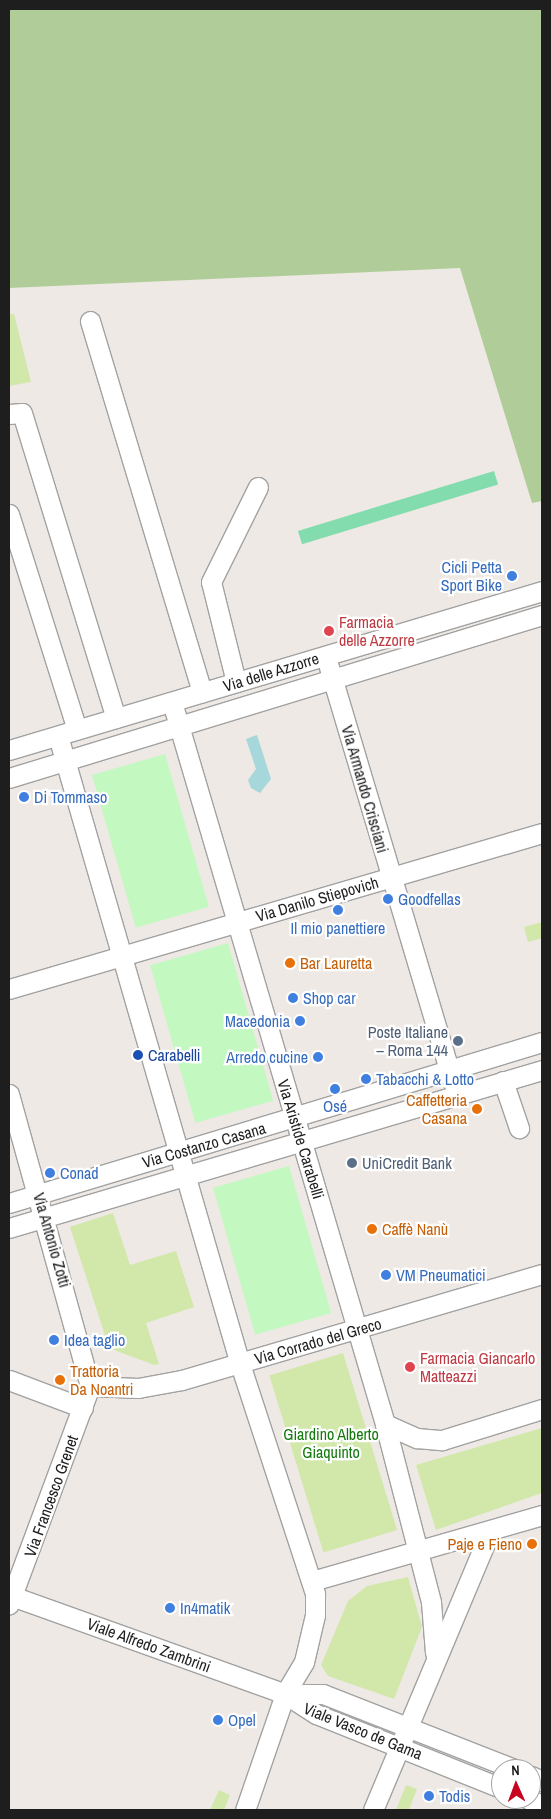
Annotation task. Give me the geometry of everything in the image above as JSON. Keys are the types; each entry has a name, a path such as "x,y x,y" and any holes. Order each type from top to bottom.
{"street":[{"path":"90,321 202,693"},
{"path":"9,414 22,413 116,718"},
{"path":"236,682 211,582 258,487"},
{"path":"9,514 77,730"},
{"name":"Via delle Azzorre","path":"9,750 542,591"},
{"name":"Via delle Azzorre","path":"9,778 542,615"},
{"name":"Via Armando Crisciani","path":"325,656 457,1095"},
{"path":"172,702 180,726"},
{"name":"Via Aristide Carabelli","path":"180,726 385,1424 433,1612 435,1653"},
{"path":"58,736 240,1364 312,1581 316,1616 304,1662 285,1694 245,1810"},
{"name":"Via Danilo Stiepovich","path":"9,989 542,833"},
{"name":"Via Costanzo Casana","path":"9,1203 542,1042"},
{"name":"Via Costanzo Casana","path":"9,1228 542,1070"},
{"path":"503,1081 519,1128"},
{"name":"Via Antonio Zotti","path":"9,1094 45,1217 90,1386"},
{"name":"Via Corrado del Greco","path":"90,1386 155,1386 358,1330 542,1274"},
{"path":"9,1380 83,1408"},
{"name":"Via Francesco Grenet","path":"10,1596 90,1386"},
{"path":"385,1424 438,1440 542,1409"},
{"path":"312,1581 542,1515"},
{"path":"373,1810 435,1653 490,1531"},
{"name":"Viale Alfredo Zambrini","path":"10,1596 285,1694"},
{"name":"Viale Vasco de Gama","path":"285,1694 323,1694 491,1760"},
{"name":"Viale Vasco de Gama","path":"285,1694 316,1714 399,1745 491,1784"}],"green space":[{"path":"9,9 542,9 542,501 532,503 460,268 9,288"},
{"path":"9,314 14,314 31,382 9,386"},
{"path":"494,471 498,484 302,544 298,531"},
{"path":"165,754 209,907 136,928 92,775"},
{"path":"542,922 542,938 528,942 524,927"},
{"path":"228,943 273,1101 195,1123 150,965"},
{"path":"289,1166 331,1313 255,1335 213,1188"},
{"path":"113,1213 130,1265 176,1251 194,1307 146,1323 159,1364 154,1365 109,1348 70,1227"},
{"name":"Giardino Alberto Giaquinto","path":"343,1353 397,1530 323,1552 269,1376"},
{"path":"542,1428 542,1493 436,1530 416,1465"},
{"path":"408,1577 422,1627 394,1699 328,1676 321,1665 348,1601 367,1586"},
{"path":"406,1785 417,1789 409,1810 396,1810"},
{"path":"219,1790 230,1795 224,1810 210,1810"}],"water":[{"path":"257,735 271,779 260,793 251,788 248,780 256,769 246,739"}],"place":[{"name":"Cicli Petta Sport Bike","path":"512,576"},
{"name":"Farmacia delle Azzorre","path":"329,631"},
{"name":"Di Tommaso","path":"24,797"},
{"name":"Goodfellas","path":"388,899"},
{"name":"Il mio panettiere","path":"338,910"},
{"name":"Bar Lauretta","path":"290,963"},
{"name":"Shop car","path":"293,998"},
{"name":"Macedonia","path":"300,1021"},
{"name":"Poste Italiane – Roma 144","path":"458,1041"},
{"name":"Carabelli","path":"138,1055"},
{"name":"Arredo cucine","path":"318,1057"},
{"name":"Tabacchi & Lotto","path":"366,1079"},
{"name":"Osé","path":"335,1089"},
{"name":"Caffetteria Casana","path":"477,1109"},
{"name":"UniCredit Bank","path":"352,1163"},
{"name":"Conad","path":"50,1173"},
{"name":"Caffè Nanù","path":"372,1229"},
{"name":"VM Pneumatici","path":"386,1275"},
{"name":"Idea taglio","path":"54,1340"},
{"name":"Farmacia Giancarlo Matteazzi","path":"410,1367"},
{"name":"Trattoria Da Noantri","path":"60,1380"},
{"name":"Paje e Fieno","path":"532,1544"},
{"name":"In4matik","path":"170,1608"},
{"name":"Opel","path":"218,1720"},
{"name":"Todis","path":"429,1796"}]}
